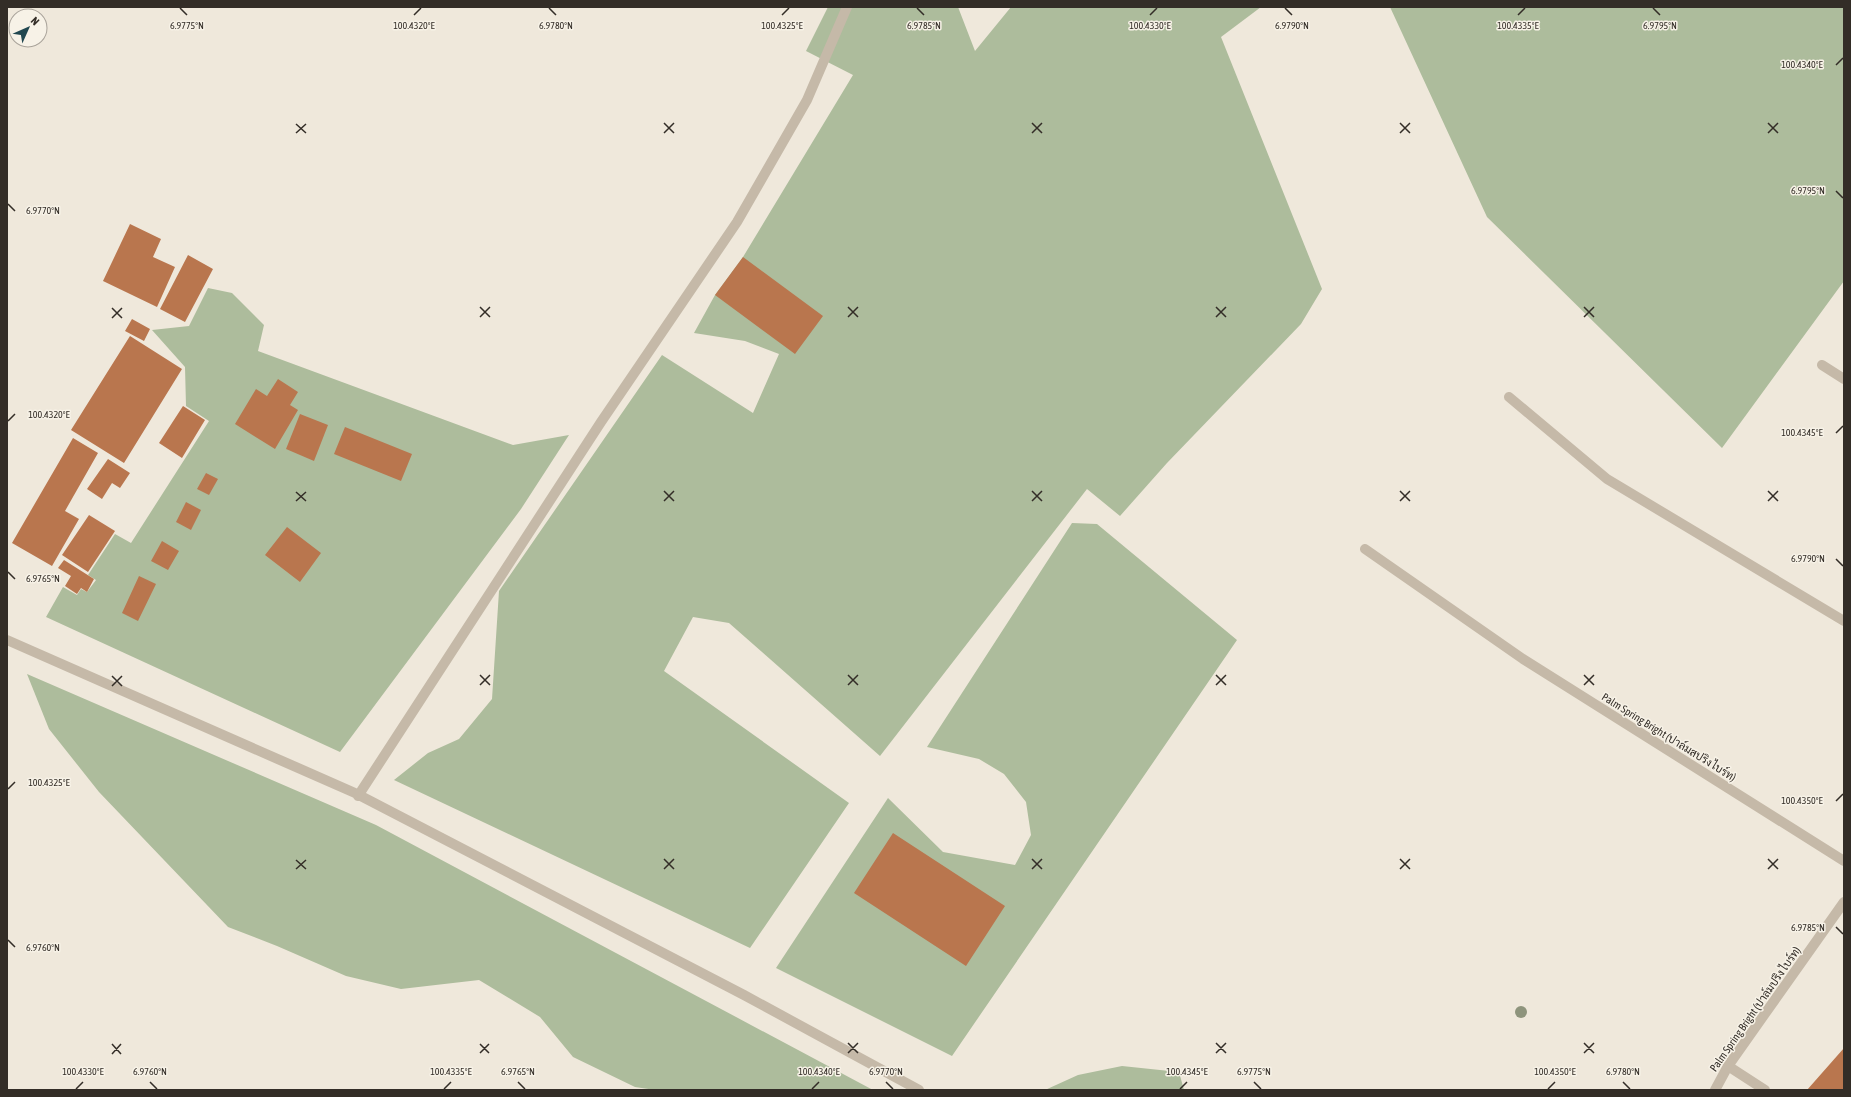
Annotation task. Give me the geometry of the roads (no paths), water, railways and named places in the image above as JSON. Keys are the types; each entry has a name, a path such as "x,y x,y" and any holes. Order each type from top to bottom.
{"street":[{"path":"358,796 601,422 737,222 807,100 847,7"},
{"path":"1822,364 1844,378"},
{"path":"1509,397 1607,479 1844,621"},
{"name":"Palm Spring Bright (ปาล์มสปริง ไบร์ท)","path":"1365,549 1522,659 1844,861"},
{"path":"7,640 358,796 737,992 919,1090"},
{"name":"Palm Spring Bright (ปาล์มปริง ไบร์ท)","path":"1715,1090 1728,1066 1844,902"},
{"path":"1728,1066 1765,1090"}]}
